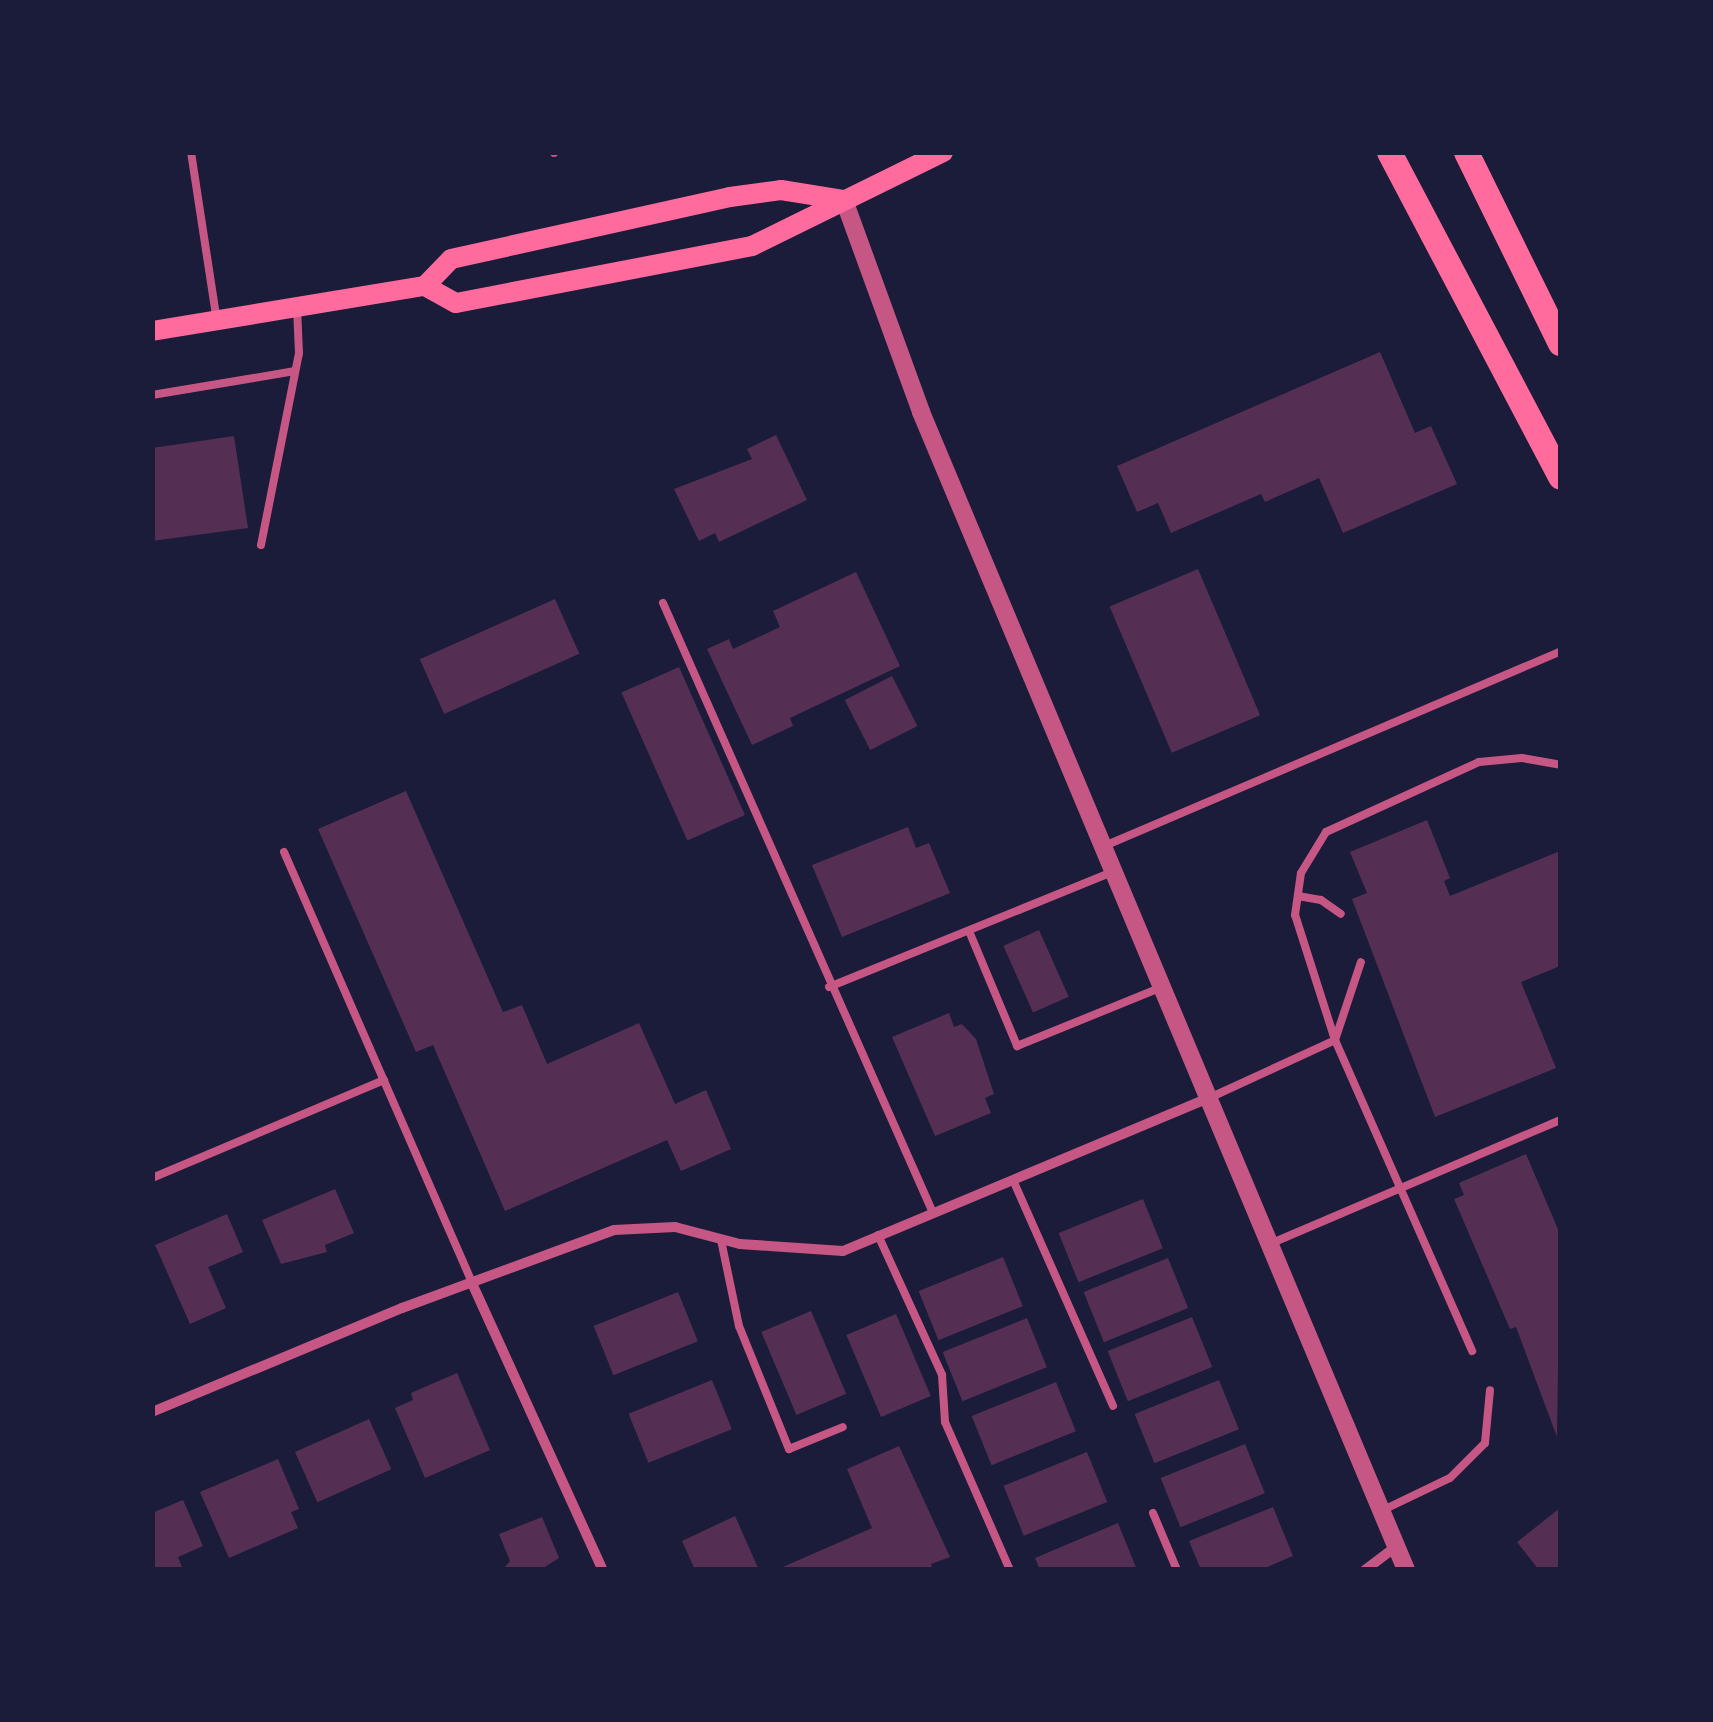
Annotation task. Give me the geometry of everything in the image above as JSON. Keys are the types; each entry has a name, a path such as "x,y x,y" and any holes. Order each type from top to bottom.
{"main road":[{"path":"425,286 456,303 600,279 792,231 914,159 943,152"},
{"path":"1389,152 1560,477"},
{"path":"1466,152 1560,343"},
{"path":"152,330 425,286 450,259 730,198 781,190 844,200"}],"street":[{"path":"844,200 920,412 1406,1570"},
{"path":"152,1412 471,1281 614,1230 675,1227 721,1240 842,1251 1206,1099"},
{"path":"471,1281 602,1570"},
{"path":"1366,1570 1396,1547"}],"lane":[{"path":"191,152 217,320"},
{"path":"261,546 295,371 297,308"},
{"path":"152,395 295,371"},
{"path":"664,602 830,987 933,1213"},
{"path":"1102,847 1560,652"},
{"path":"1472,1351 1398,1189 1303,956 1298,896 1301,872 1326,832 1479,762 1522,758 1560,766"},
{"path":"284,852 471,1281"},
{"path":"830,987 1112,872"},
{"path":"1298,896 1321,900 1340,914"},
{"path":"969,930 1018,1046 1160,988"},
{"path":"1206,1099 1336,1040 1361,962"},
{"path":"152,1178 384,1080"},
{"path":"1268,1244 1560,1120"},
{"path":"1014,1180 1113,1406"},
{"path":"878,1235 942,1376 945,1422 1010,1570"},
{"path":"721,1240 739,1326 788,1450 843,1427"},
{"path":"1381,1510 1450,1478 1486,1443 1490,1390"},
{"path":"1152,1513 1178,1570"}],"building":[{"path":"1380,352 1415,433 1431,426 1457,484 1343,533 1319,478 1265,502 1261,494 1171,533 1158,503 1137,512 1117,466"},
{"path":"776,435 807,500 719,542 715,533 699,541 674,489 752,459 747,449"},
{"path":"234,436 248,528 152,541 152,448"},
{"path":"1198,569 1260,715 1172,753 1110,607"},
{"path":"856,572 900,666 790,718 793,726 752,745 707,649 729,639 733,649 780,627 773,611"},
{"path":"555,599 579,654 444,714 420,659"},
{"path":"679,667 745,815 687,841 621,693"},
{"path":"892,676 917,726 870,750 845,700"},
{"path":"406,791 503,1012 522,1005 547,1064 639,1023 675,1104 706,1090 731,1149 681,1171 667,1140 505,1211 433,1045 416,1052 318,829"},
{"path":"1427,820 1450,878 1444,881 1450,896 1560,851 1560,966 1521,982 1556,1068 1435,1117 1352,899 1367,893 1350,852"},
{"path":"908,827 916,848 929,843 950,893 842,937 812,865"},
{"path":"1039,930 1069,997 1033,1013 1003,946"},
{"path":"949,1013 954,1027 962,1024 976,1039 994,1094 985,1098 991,1113 935,1136 892,1037"},
{"path":"1526,1154 1560,1234 1557,1437 1516,1327 1510,1329 1454,1199 1464,1195 1459,1183"},
{"path":"335,1189 354,1233 325,1245 327,1252 281,1264 262,1220"},
{"path":"1143,1199 1163,1248 1078,1282 1059,1233"},
{"path":"227,1214 243,1252 208,1267 226,1308 190,1324 155,1245"},
{"path":"1003,1257 1023,1306 938,1340 919,1291"},
{"path":"1168,1258 1188,1308 1104,1342 1084,1292"},
{"path":"678,1292 698,1341 613,1375 594,1326"},
{"path":"811,1311 846,1394 796,1415 761,1332"},
{"path":"896,1314 931,1396 881,1417 846,1335"},
{"path":"1192,1317 1212,1367 1128,1401 1108,1351"},
{"path":"1027,1318 1047,1367 962,1401 943,1352"},
{"path":"457,1373 490,1450 425,1478 395,1408 413,1400 411,1393"},
{"path":"712,1380 732,1429 648,1463 629,1414"},
{"path":"1219,1380 1239,1429 1154,1463 1135,1414"},
{"path":"1056,1382 1076,1431 991,1465 972,1416"},
{"path":"369,1419 391,1469 317,1502 295,1452"},
{"path":"1245,1444 1265,1493 1180,1527 1161,1478"},
{"path":"899,1446 950,1557 931,1564 933,1570 776,1570 872,1528 847,1469"},
{"path":"1087,1452 1107,1502 1024,1536 1004,1486"},
{"path":"278,1459 299,1509 291,1512 298,1528 229,1558 200,1492"},
{"path":"183,1500 203,1546 178,1557 183,1570 152,1570 152,1513"},
{"path":"1273,1507 1293,1556 1260,1570 1201,1570 1189,1541"},
{"path":"1560,1508 1560,1570 1539,1570 1517,1542"},
{"path":"735,1516 759,1570 695,1570 682,1541"},
{"path":"542,1517 559,1558 540,1570 502,1570 510,1561 499,1534"},
{"path":"1118,1523 1137,1570 1040,1570 1035,1558"}]}
